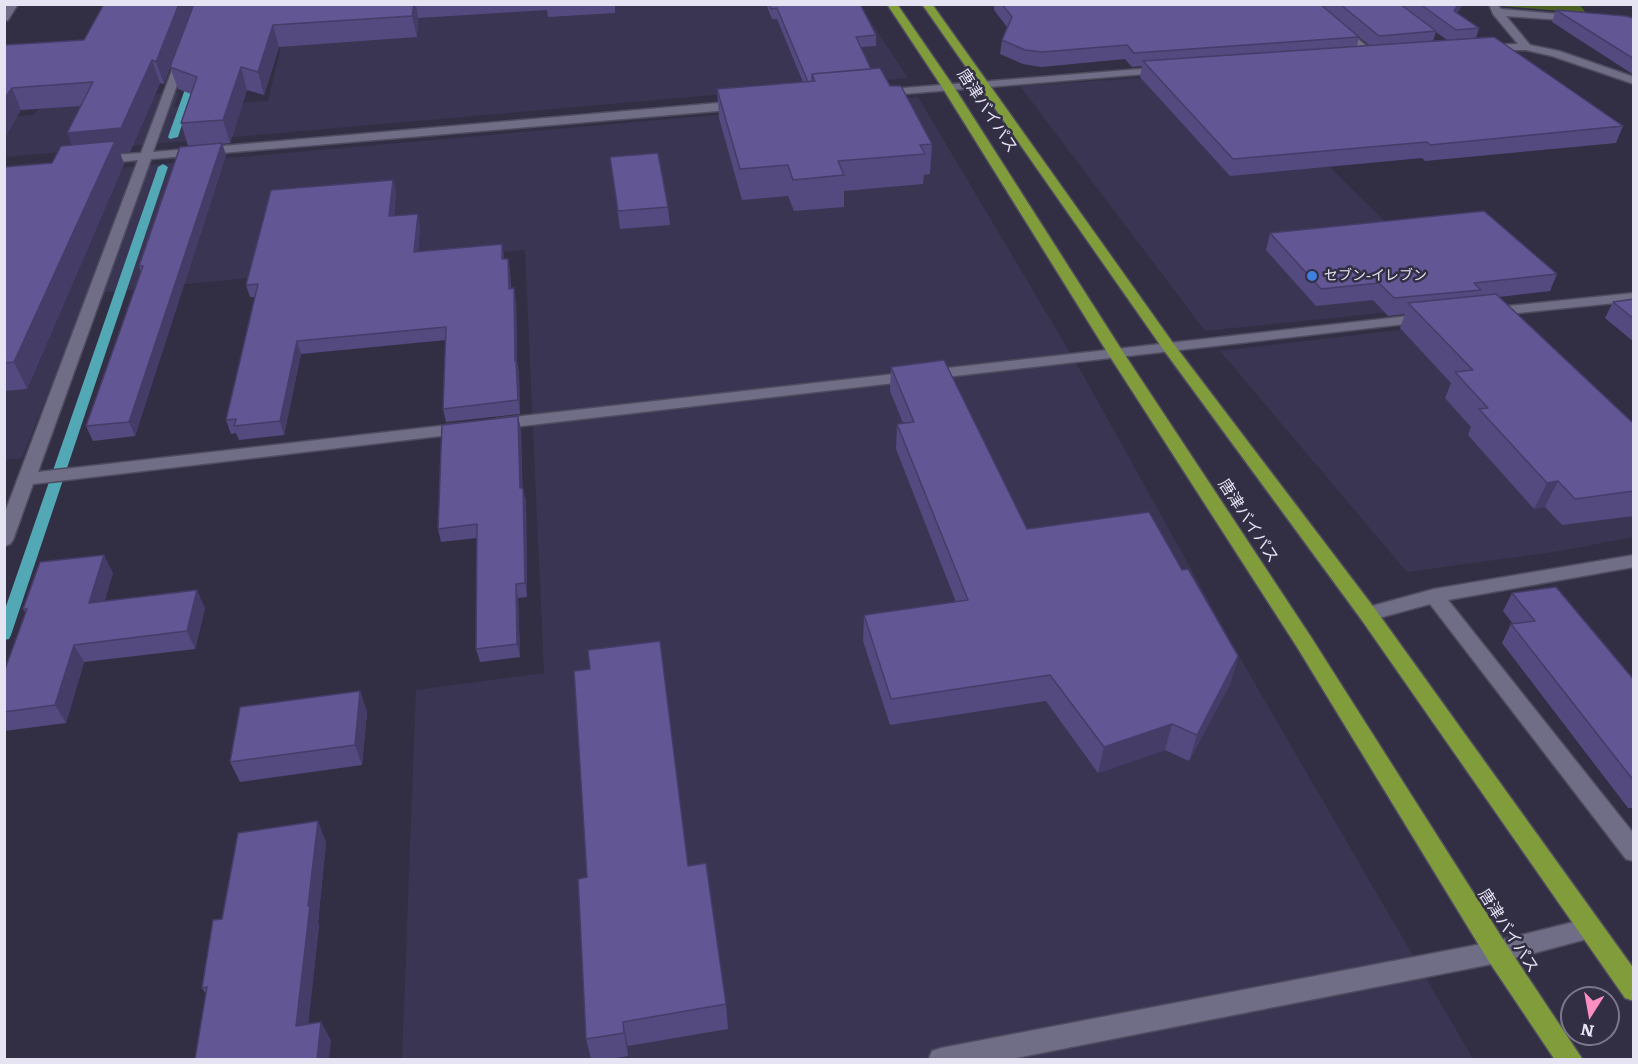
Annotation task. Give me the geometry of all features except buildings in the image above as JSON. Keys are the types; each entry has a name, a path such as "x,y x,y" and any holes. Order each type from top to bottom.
{"highway":[{"name":"唐津バイパス","path":"892,4 948,87 1115,352 1304,642 1497,952 1570,1059"},
{"name":"唐津バイパス","path":"927,4 980,83 1168,346 1368,614 1634,990"}],"street":[{"path":"4,18 13,4"},
{"path":"1308,4 1377,55 1350,57"},
{"path":"1495,8 1589,19"},
{"path":"1495,8 1526,47"},
{"path":"4,540 186,46"},
{"path":"1469,48 1526,47 1555,53 1634,81"},
{"path":"861,94 1177,69"},
{"path":"86,162 754,104"},
{"path":"1480,313 1634,297"},
{"path":"27,479 1115,352 1444,316"},
{"path":"1368,614 1434,596 1634,561"},
{"path":"1434,596 1634,852"},
{"path":"941,1059 1497,952 1590,929"}],"shaded area":[{"path":"291,5 860,5 908,78 5,157 5,117 34,115 41,104 179,92 174,107 268,101"},
{"path":"1233,72 1469,304 1205,331 1020,86"},
{"path":"918,97 1082,373 1251,677 1473,1059 402,1059 416,690 544,673 525,250 88,294 22,458 5,460 5,178"},
{"path":"1493,319 1633,455 1633,537 1560,551 1407,572 1220,351"}],"green space":[{"path":"1580,5 1586,13 1502,6"}],"waterway":[{"path":"173,137 193,78"},
{"path":"4,635 163,167"}],"place":[{"name":"セブン-イレブン","path":"1312,276"}]}
